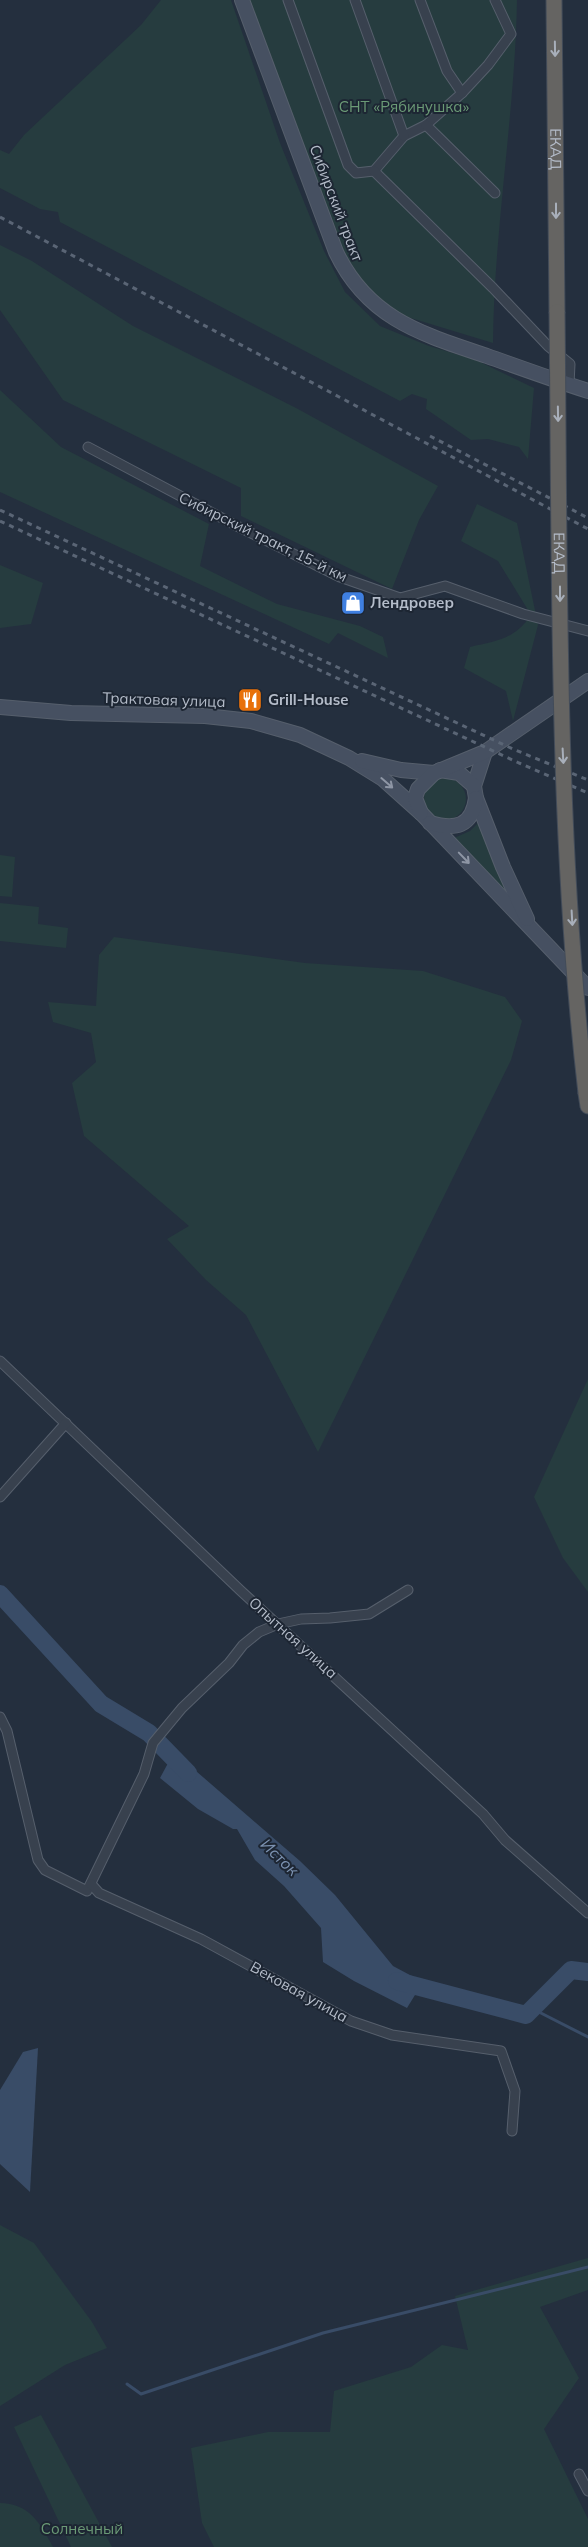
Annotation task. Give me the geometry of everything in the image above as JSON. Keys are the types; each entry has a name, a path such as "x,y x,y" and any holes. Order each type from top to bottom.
{"highway":[{"name":"ЕКАД","path":"554,0 562,745 576,983 587,1099"}],"main road":[{"name":"Сибирский тракт","path":"242,0 336,252 347,275 377,306 407,327 588,391"},
{"path":"485,752 475,792 474,808 467,820 458,826 449,828 426,818 415,798 418,789 437,771 485,752 588,681"},
{"name":"Трактовая улица","path":"0,707 71,713 206,716 251,721 300,735 349,758"},
{"path":"349,758 401,770 459,773 475,792 503,867 530,927"},
{"path":"349,758 383,779 426,818 588,988"}],"street":[{"path":"288,0 348,165 356,173 374,171 404,136 426,126 462,93 488,65 511,34 496,0"},
{"path":"355,0 404,136"},
{"path":"420,0 447,71 462,93"},
{"path":"426,126 495,192"},
{"path":"374,171 493,288 548,346 570,364 569,384"},
{"name":"Сибирский тракт, 15-й км","path":"88,447 235,525 340,577 400,598 445,586 523,614 588,631"},
{"name":"Опытная улица","path":"0,1361 278,1624 483,1814 506,1840 588,1913"},
{"path":"0,1497 66,1423"},
{"path":"89,1887 144,1774 153,1743 243,1645 259,1632 278,1624 301,1619 368,1614 408,1590"},
{"name":"Вековая улица","path":"0,1717 7,1731 38,1860 45,1870 89,1887 201,1939 351,2021 392,2035 501,2051 515,2091 512,2130"},
{"path":"579,2474 588,2491"}],"green space":[{"path":"161,0 231,0 280,143 324,251 345,292 380,326 429,346 476,360 534,388 528,459 519,447 488,439 471,440 426,409 427,399 412,394 400,401 60,222 58,212 40,209 0,188 0,150 9,154 24,135 141,25"},
{"name":"СНТ «Рябинушка»","path":"249,0 517,0 513,86 497,257 493,343 391,312 362,283 343,257"},
{"path":"0,245 32,261 133,326 298,409 438,486 419,520 392,589 241,516 241,488 63,400 0,310"},
{"path":"0,390 61,447 209,524 200,566 277,604 360,626 383,637 388,658 338,633 329,644 0,492"},
{"path":"477,504 517,523 538,625 513,721 506,691 464,668 470,647 505,638 519,629 531,615 498,561 461,541"},
{"path":"0,565 43,583 31,624 0,628"},
{"path":"445,778 460,784 466,799 460,814 445,820 430,814 424,799 430,784"},
{"path":"479,822 510,898 454,838 470,831"},
{"path":"0,855 15,857 12,897 0,896"},
{"path":"0,903 39,907 38,924 68,928 66,948 0,941"},
{"path":"114,937 305,963 423,971 505,997 522,1021 511,1060 318,1452 246,1315 206,1280 167,1239 189,1226 84,1136 72,1083 96,1062 91,1033 53,1022 48,1002 96,1006 99,955"},
{"path":"588,1379 588,1592 563,1558 534,1497"},
{"path":"0,2225 34,2243 92,2322 107,2348 65,2365 0,2406"},
{"path":"588,2258 588,2290 540,2307 579,2378 544,2429 588,2519 588,2547 214,2547 202,2523 191,2448 268,2432 330,2432 334,2391 411,2367 442,2345 468,2350 455,2296"},
{"name":"Солнечный","path":"41,2415 112,2547 71,2547 14,2427"},
{"path":"0,2503 10,2504 27,2511 33,2516 53,2547 0,2547"}],"water":[{"path":"174,1752 300,1861 335,1895 393,1966 423,1982 407,2008 354,1981 323,1962 321,1928 284,1886 255,1860 237,1829 233,1829 198,1809 160,1778"},
{"path":"38,2048 30,2192 0,2164 0,2090 23,2052"}],"waterway":[{"name":"Исток","path":"0,1594 101,1704 149,1733 188,1773"},
{"name":"Исток","path":"397,1981 526,2015 571,1970 588,1972"},
{"path":"533,2009 588,2037"},
{"path":"127,2384 141,2394 323,2333 588,2267"}],"railway":[{"path":"0,217 588,529"},
{"path":"430,436 588,518"},
{"path":"0,510 513,749 588,780"},
{"path":"0,521 519,763 588,793"}],"place":[{"name":"Лендровер","path":"353,603"},
{"name":"Grill-House","path":"250,700"}]}
